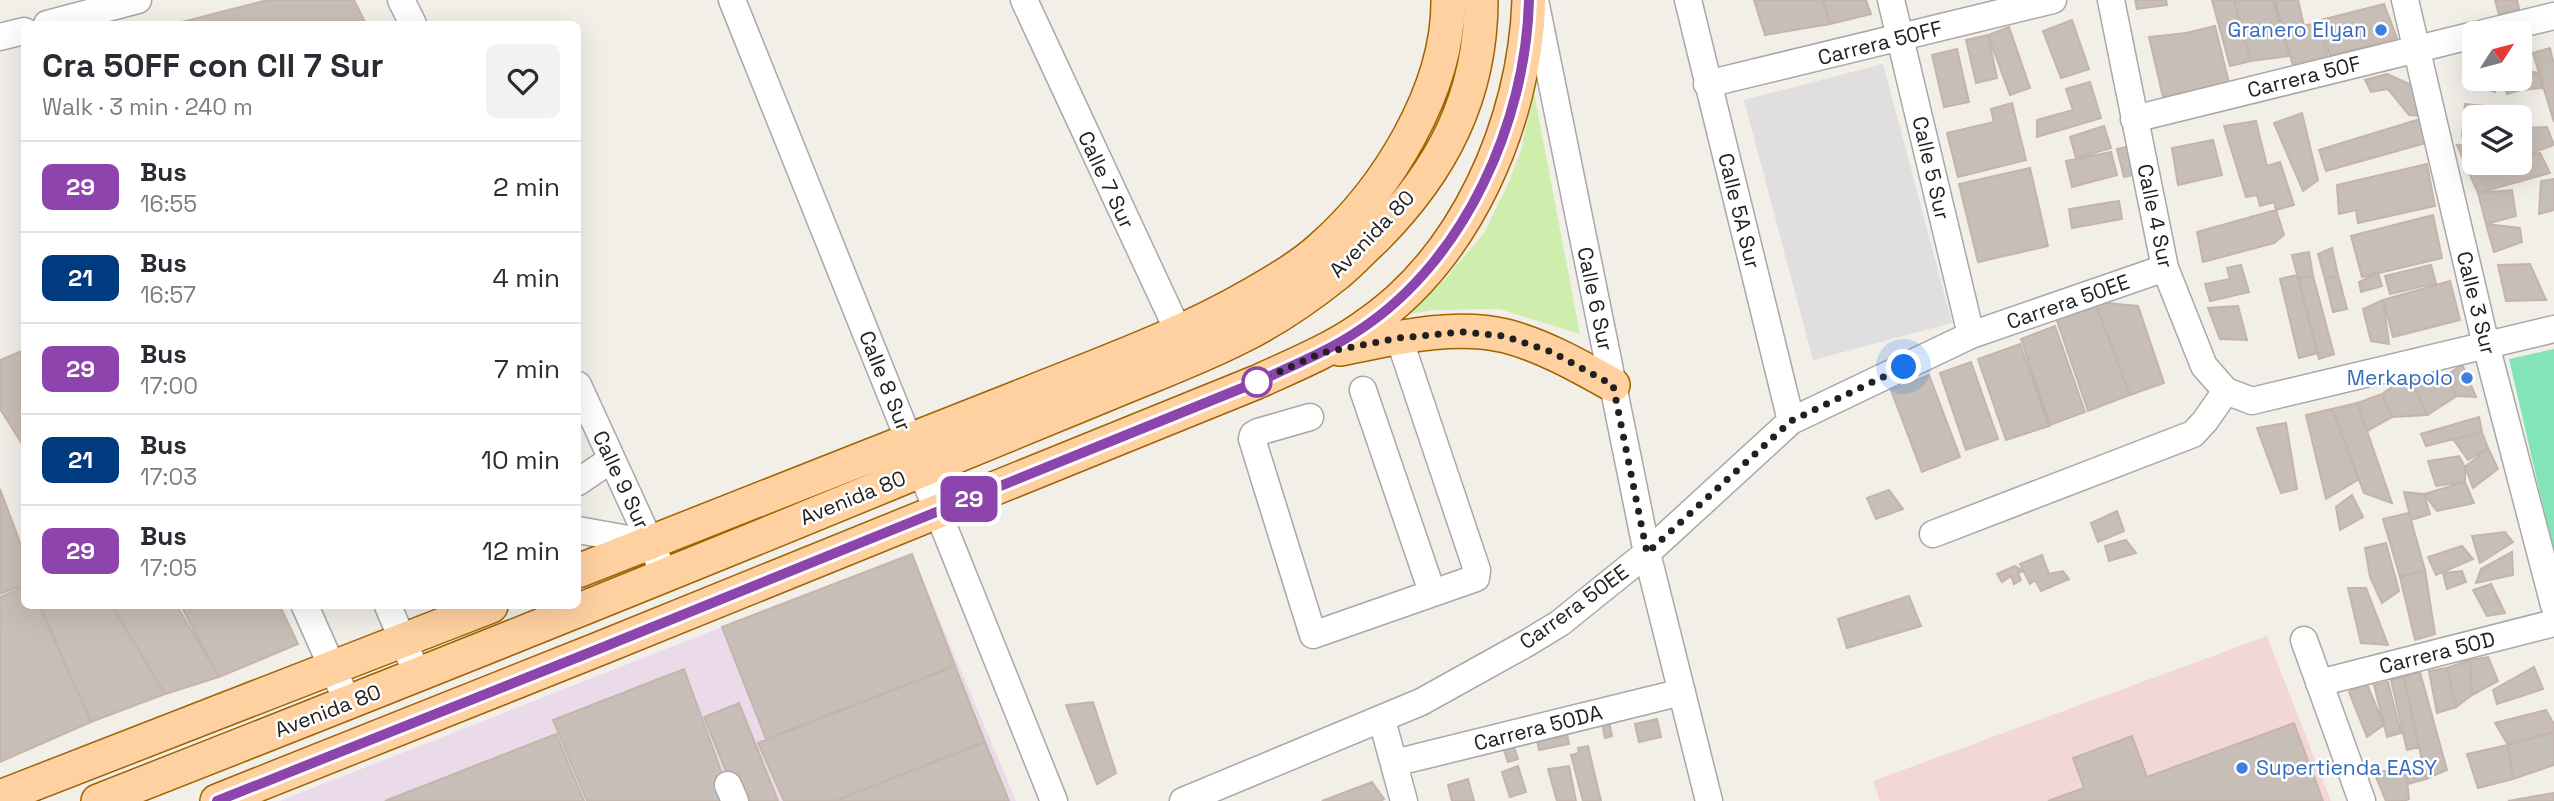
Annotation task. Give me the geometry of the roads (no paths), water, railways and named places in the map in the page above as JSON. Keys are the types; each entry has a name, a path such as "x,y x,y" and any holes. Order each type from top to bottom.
{"main road":[{"name":"Avenida 80","path":"98,801 418,676 921,471 1185,346 1319,250 1361,208 1390,168 1417,120 1439,64 1448,0"},
{"name":"Avenida 80","path":"581,570 909,440 1185,346 1241,337 1286,311 1342,270 1396,216 1434,167 1457,120 1475,72 1481,26 1481,0"},
{"name":"Avenida 80","path":"217,801 1257,382 1321,353 1362,329 1398,300 1440,254 1469,211 1496,159 1518,90 1532,0"},
{"path":"1321,353 1399,338 1462,332 1504,336 1552,352 1613,385"},
{"name":"Avenida 80","path":"0,797 333,668 425,625 481,609"}],"street":[{"path":"401,0 412,21"},
{"name":"Calle 8 Sur","path":"732,0 1054,801"},
{"name":"Calle 7 Sur","path":"1024,0 1185,346"},
{"name":"Calle 6 Sur","path":"1532,0 1647,553 1709,801"},
{"name":"Calle 5A Sur","path":"1688,0 1791,421"},
{"name":"Calle 5 Sur","path":"1891,0 1971,335"},
{"name":"Carrera 50FF","path":"1707,84 2053,0"},
{"name":"Calle 4 Sur","path":"2111,0 2165,268 2204,366 2226,391 2252,401 2486,345"},
{"name":"Calle 3 Sur","path":"2405,0 2486,345 2554,605"},
{"path":"66,21 135,9"},
{"path":"2532,21 2554,16"},
{"path":"0,37 21,32"},
{"name":"Carrera 50F","path":"2134,119 2462,39"},
{"name":"Carrera 50EE","path":"1183,801 1382,720 1444,690 1560,623 1647,553 1791,421 1971,335 2165,268"},
{"path":"2486,345 2554,328"},
{"path":"1310,417 1258,432 1252,435 1252,439 1313,635 1476,578 1477,570 1399,338"},
{"path":"1363,390 1432,592"},
{"path":"1933,534 2193,434 2226,391"},
{"name":"Calle 9 Sur","path":"581,392 665,575"},
{"path":"581,480 612,460"},
{"path":"581,531 650,543"},
{"path":"305,609 348,703"},
{"path":"394,609 425,625 418,676"},
{"name":"Carrera 50D","path":"2319,683 2554,623"},
{"path":"2304,640 2362,801"},
{"name":"Carrera 50DA","path":"1394,763 1682,692"},
{"path":"1382,720 1404,801"}],"place":[{"name":"Granero Elyan","path":"2381,30"},
{"name":"Merkapolo","path":"2467,378"},
{"name":"Supertienda EASY","path":"2242,768"}]}
